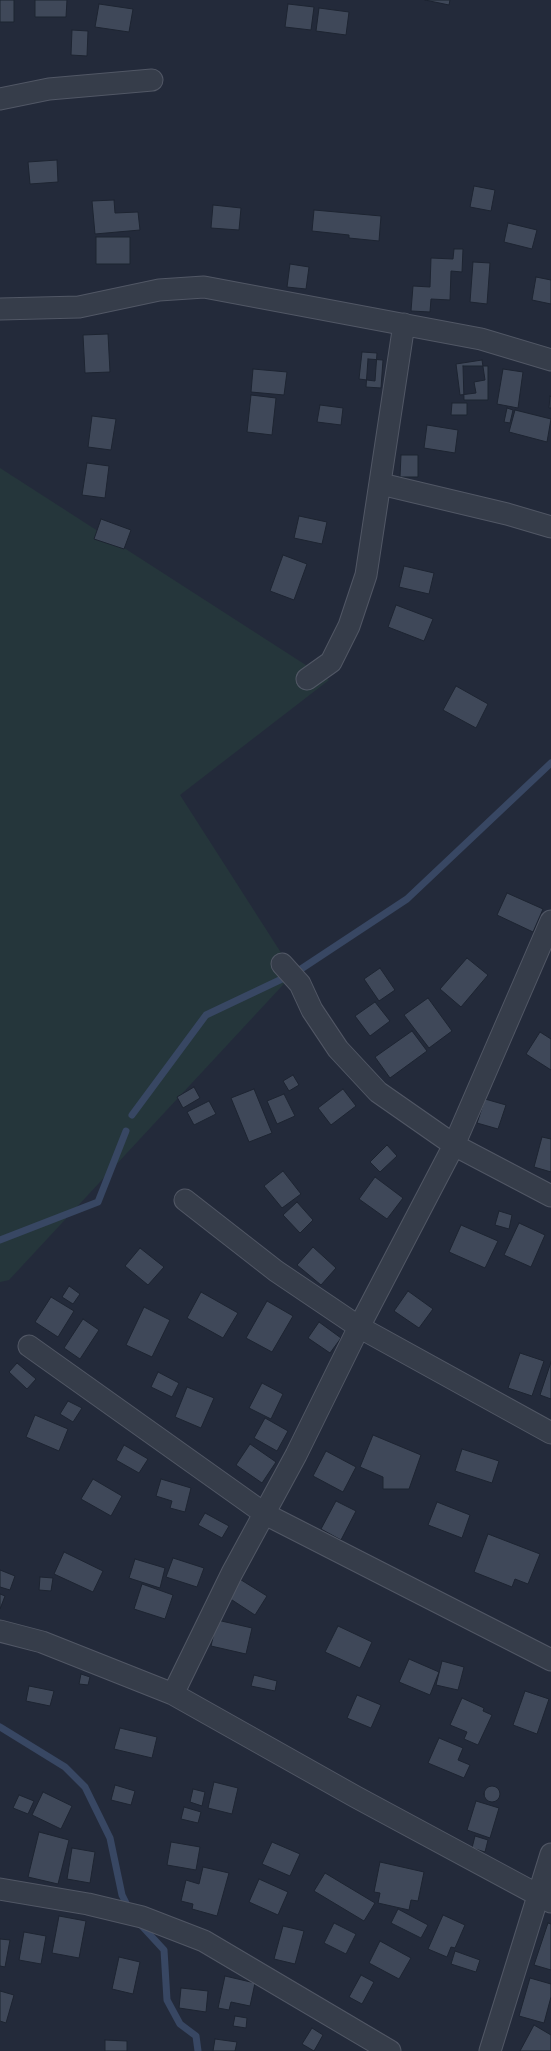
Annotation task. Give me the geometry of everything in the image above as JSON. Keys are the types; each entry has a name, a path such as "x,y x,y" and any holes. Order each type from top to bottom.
{"street":[{"path":"0,98 49,89 152,80"},
{"path":"0,309 79,308 159,290 204,287 481,339 551,360"},
{"path":"307,679 331,662 349,626 366,575 381,484 404,324"},
{"path":"381,484 507,514 551,527"},
{"path":"173,1694 232,1573 265,1514 359,1327 454,1145 546,949 551,920"},
{"path":"282,964 300,984 312,1010 338,1049 373,1086 454,1145 551,1196"},
{"path":"184,1200 276,1271 359,1327 551,1432"},
{"path":"29,1346 265,1514 551,1660"},
{"path":"0,1631 42,1642 173,1694 356,1797 545,1898"},
{"path":"490,2051 545,1898 551,1854"},
{"path":"0,1889 88,1904 142,1916 204,1941 390,2051"}],"shaded area":[{"path":"0,468 329,680 180,795 294,973 9,1280 0,1282"}],"building":[{"path":"0,0 14,0 14,22 0,22"},
{"path":"35,0 67,0 66,17 35,17"},
{"path":"425,0 450,0 449,5"},
{"path":"99,4 133,9 129,32 95,27"},
{"path":"288,4 314,7 311,30 285,27"},
{"path":"319,8 349,12 346,35 316,31"},
{"path":"72,30 88,31 87,56 71,55"},
{"path":"57,160 58,182 30,184 28,162"},
{"path":"474,186 495,190 491,211 470,207"},
{"path":"114,200 115,213 138,212 140,230 95,234 92,201"},
{"path":"213,205 241,208 239,230 211,228"},
{"path":"314,210 381,216 379,241 349,238 349,235 312,231"},
{"path":"508,223 537,230 532,249 504,242"},
{"path":"96,237 130,237 130,264 96,264"},
{"path":"454,249 463,249 462,272 451,271 450,300 431,299 430,312 411,311 413,286 430,287 431,258 453,259"},
{"path":"473,262 490,263 487,304 470,302"},
{"path":"290,264 309,267 306,289 287,287"},
{"path":"536,277 551,280 551,304 532,300"},
{"path":"108,334 110,372 85,373 83,335"},
{"path":"362,352 377,353 375,381 359,379"},
{"path":"368,359 383,360 381,388 366,387"},
{"path":"482,360 485,380 474,382 476,393 460,395 456,364"},
{"path":"463,366 488,366 488,400 464,400"},
{"path":"253,369 287,372 284,395 251,392"},
{"path":"503,369 523,372 518,408 497,404"},
{"path":"251,395 276,398 272,435 247,432"},
{"path":"550,396 551,408 549,408"},
{"path":"452,403 467,403 467,415 451,415"},
{"path":"320,405 343,408 341,425 317,422"},
{"path":"507,408 513,410 510,423 504,422"},
{"path":"515,410 551,419 547,442 509,432"},
{"path":"92,416 116,419 111,450 88,447"},
{"path":"427,425 458,430 455,453 424,448"},
{"path":"401,455 418,455 418,477 400,477"},
{"path":"87,463 109,466 105,498 82,495"},
{"path":"299,516 327,522 322,544 294,538"},
{"path":"101,519 131,530 124,549 94,539"},
{"path":"283,555 307,564 294,600 270,591"},
{"path":"404,566 434,573 429,594 399,587"},
{"path":"396,605 433,619 424,641 388,627"},
{"path":"456,686 488,704 476,728 443,710"},
{"path":"507,893 543,909 533,932 497,915"},
{"path":"467,958 488,975 461,1007 440,989"},
{"path":"380,968 395,990 379,1001 364,979"},
{"path":"428,998 452,1031 429,1048 404,1015"},
{"path":"375,1002 390,1021 370,1036 355,1016"},
{"path":"412,1031 427,1051 390,1078 375,1057"},
{"path":"540,1032 551,1039 551,1070 526,1054"},
{"path":"293,1075 299,1085 289,1091 283,1081"},
{"path":"194,1087 200,1098 183,1108 177,1097"},
{"path":"254,1089 272,1133 249,1142 231,1098"},
{"path":"343,1089 356,1106 331,1125 318,1108"},
{"path":"284,1094 295,1116 277,1124 267,1101"},
{"path":"485,1099 506,1105 498,1129 477,1123"},
{"path":"209,1101 216,1114 194,1125 187,1112"},
{"path":"542,1137 551,1139 551,1172 534,1167"},
{"path":"387,1145 397,1156 380,1172 370,1162"},
{"path":"283,1171 301,1194 282,1208 264,1186"},
{"path":"375,1177 403,1198 387,1219 359,1199"},
{"path":"297,1202 313,1220 300,1233 283,1215"},
{"path":"499,1211 512,1215 509,1229 495,1225"},
{"path":"519,1223 545,1235 531,1267 504,1255"},
{"path":"461,1225 498,1241 485,1268 449,1252"},
{"path":"313,1247 336,1268 321,1285 297,1265"},
{"path":"140,1248 164,1267 148,1285 125,1266"},
{"path":"69,1286 80,1294 73,1304 62,1297"},
{"path":"408,1291 433,1309 419,1328 394,1311"},
{"path":"201,1292 238,1313 223,1338 187,1318"},
{"path":"51,1297 74,1311 58,1337 35,1322"},
{"path":"267,1301 293,1316 272,1352 246,1338"},
{"path":"144,1307 170,1320 152,1357 126,1345"},
{"path":"83,1319 99,1330 80,1359 64,1348"},
{"path":"319,1322 341,1338 330,1353 308,1338"},
{"path":"520,1353 544,1361 532,1396 508,1388"},
{"path":"551,1362 551,1399 540,1395"},
{"path":"17,1363 36,1379 27,1389 9,1372"},
{"path":"158,1372 179,1383 172,1397 151,1387"},
{"path":"262,1383 283,1394 271,1419 249,1408"},
{"path":"187,1387 214,1398 201,1428 175,1417"},
{"path":"68,1401 82,1408 73,1422 60,1414"},
{"path":"35,1415 68,1429 59,1451 26,1437"},
{"path":"265,1418 288,1431 277,1451 254,1438"},
{"path":"373,1435 421,1455 409,1489 383,1489 383,1477 360,1467"},
{"path":"250,1444 276,1462 262,1483 236,1465"},
{"path":"124,1445 148,1459 139,1473 116,1460"},
{"path":"462,1449 499,1461 492,1483 455,1471"},
{"path":"326,1451 356,1467 343,1492 313,1476"},
{"path":"93,1479 122,1496 111,1516 81,1499"},
{"path":"161,1479 191,1488 185,1512 170,1508 172,1501 156,1496"},
{"path":"336,1501 356,1511 341,1540 321,1529"},
{"path":"437,1502 470,1515 462,1538 428,1525"},
{"path":"205,1513 229,1526 222,1538 198,1525"},
{"path":"488,1534 540,1554 528,1584 515,1579 512,1587 474,1572"},
{"path":"64,1552 103,1571 93,1592 54,1574"},
{"path":"173,1558 204,1568 197,1587 166,1577"},
{"path":"135,1559 165,1568 160,1588 129,1578"},
{"path":"0,1570 15,1576 10,1590 0,1587"},
{"path":"40,1577 53,1578 51,1591 39,1590"},
{"path":"238,1578 267,1596 255,1615 226,1596"},
{"path":"142,1584 173,1595 165,1619 134,1609"},
{"path":"0,1594 5,1596 0,1609"},
{"path":"217,1620 252,1628 246,1654 211,1646"},
{"path":"338,1626 372,1642 360,1668 325,1652"},
{"path":"409,1659 439,1672 430,1695 399,1682"},
{"path":"442,1661 464,1667 458,1690 436,1685"},
{"path":"81,1674 90,1677 88,1685 79,1684"},
{"path":"254,1675 277,1681 275,1691 251,1686"},
{"path":"29,1686 54,1691 50,1706 26,1701"},
{"path":"525,1691 549,1699 537,1734 513,1725"},
{"path":"357,1695 381,1705 371,1728 347,1718"},
{"path":"462,1698 484,1708 483,1711 492,1715 478,1745 464,1739 467,1732 450,1725"},
{"path":"120,1728 157,1737 152,1758 114,1749"},
{"path":"439,1738 463,1748 458,1760 470,1765 464,1778 428,1763"},
{"path":"214,1782 238,1788 232,1814 208,1808"},
{"path":"115,1785 135,1791 131,1805 111,1800"},
{"path":"492,1786 499,1791 500,1794 495,1801 492,1802 485,1797 484,1794 489,1787"},
{"path":"193,1789 205,1792 202,1806 190,1802"},
{"path":"43,1792 72,1806 61,1829 32,1815"},
{"path":"19,1795 34,1801 28,1814 13,1808"},
{"path":"476,1801 499,1808 490,1838 467,1830"},
{"path":"184,1807 201,1812 198,1823 181,1819"},
{"path":"39,1832 69,1840 58,1884 28,1877"},
{"path":"475,1836 488,1840 485,1852 472,1848"},
{"path":"171,1842 200,1847 196,1870 167,1865"},
{"path":"272,1842 300,1854 290,1876 262,1864"},
{"path":"72,1848 95,1852 90,1883 67,1879"},
{"path":"380,1862 424,1872 418,1901 411,1900 409,1910 378,1903 380,1893 374,1892"},
{"path":"203,1867 229,1873 217,1916 192,1909 193,1904 181,1901 186,1880 199,1884"},
{"path":"325,1873 375,1903 364,1921 314,1891"},
{"path":"259,1879 288,1892 278,1915 249,1902"},
{"path":"398,1909 428,1925 421,1938 391,1923"},
{"path":"443,1915 465,1925 455,1948 451,1947 447,1957 428,1949"},
{"path":"59,1916 86,1921 79,1958 52,1953"},
{"path":"334,1923 356,1934 346,1954 324,1943"},
{"path":"548,1923 551,1924 551,1970 534,1965"},
{"path":"283,1926 304,1931 295,1964 274,1959"},
{"path":"24,1932 46,1936 41,1964 19,1960"},
{"path":"0,1939 10,1940 5,1967 0,1966"},
{"path":"380,1941 411,1958 399,1979 369,1963"},
{"path":"455,1951 480,1960 476,1972 451,1964"},
{"path":"119,1957 140,1962 133,1994 112,1989"},
{"path":"361,1975 374,1982 362,2004 349,1997"},
{"path":"225,1976 255,1983 250,2006 231,2002 229,2010 218,2008"},
{"path":"530,1978 551,1984 551,1997 544,2023 519,2016"},
{"path":"181,1988 208,1991 206,2012 179,2008"},
{"path":"0,1991 14,1995 6,2023 0,2021"},
{"path":"235,2016 247,2018 246,2028 233,2026"},
{"path":"534,2025 551,2035 551,2051 520,2051"},
{"path":"312,2028 323,2035 314,2051 302,2044"},
{"path":"215,2039 237,2042 235,2051 213,2051"},
{"path":"105,2040 127,2041 127,2051 105,2051"}],"waterway":[{"path":"298,971 407,899 551,763"},
{"path":"132,1115 206,1015 284,978"},
{"path":"0,1240 98,1202 126,1131"},
{"path":"0,1727 65,1767 85,1787 110,1838 122,1895 127,1905"},
{"path":"140,1924 164,1950 167,2000 180,2024 196,2036 198,2051"}]}
